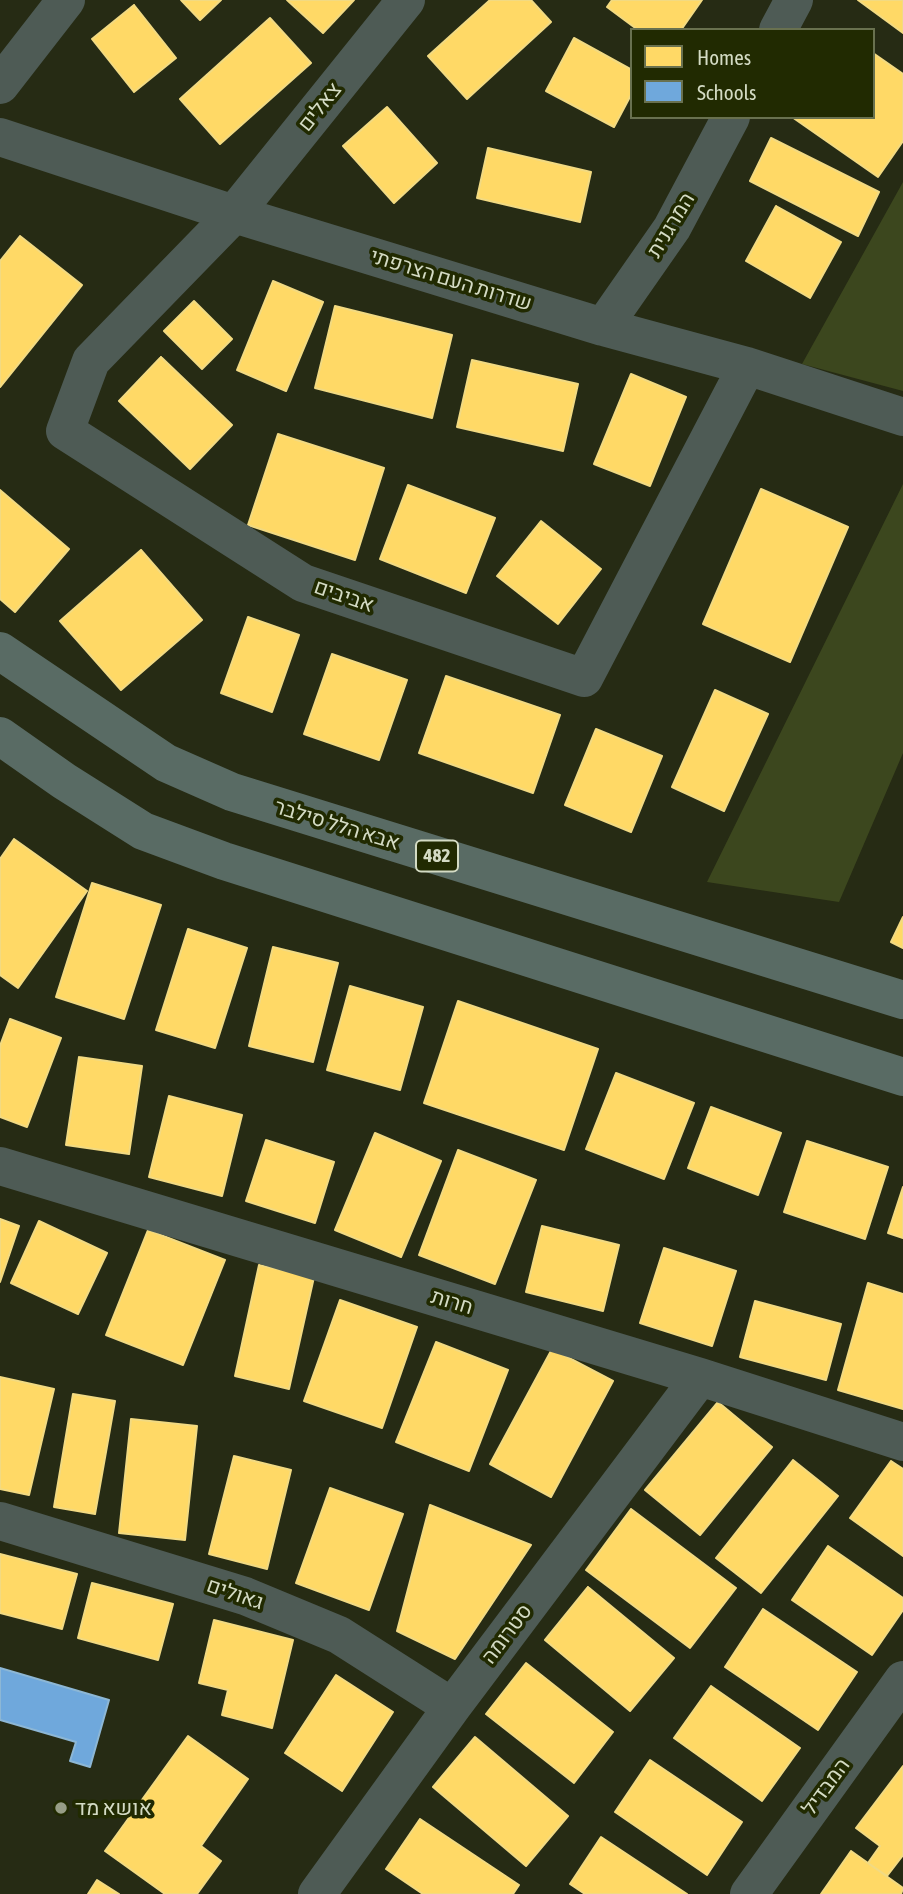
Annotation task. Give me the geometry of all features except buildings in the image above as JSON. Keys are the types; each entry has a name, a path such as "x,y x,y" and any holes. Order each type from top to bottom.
{"main road":[{"name":"אבא הלל סילבר","path":"0,651 166,763 232,792 903,1000"},
{"path":"0,736 143,831 224,861 903,1077"}],"street":[{"path":"0,85 66,0"},
{"name":"צאלים","path":"234,214 406,0"},
{"path":"779,28 794,0"},
{"name":"המרגנית","path":"603,327 671,228 730,119"},
{"name":"שדרות העם הצרפתי","path":"0,137 234,214 603,327 747,366 903,417"},
{"name":"אביבים","path":"234,214 91,361 65,430 303,583 584,678 747,366"},
{"name":"חרות","path":"0,1166 700,1377 903,1442"},
{"name":"סטרומה","path":"317,1894 452,1707 700,1377"},
{"name":"גאולים","path":"0,1521 244,1596 292,1615 339,1635 452,1707"},
{"name":"המבדיל","path":"749,1894 903,1680"}],"green space":[{"path":"903,182 903,391 802,364"},
{"path":"903,484 903,753 839,902 707,882"}],"place":[{"name":"אושא מד","path":"61,1808"}]}
